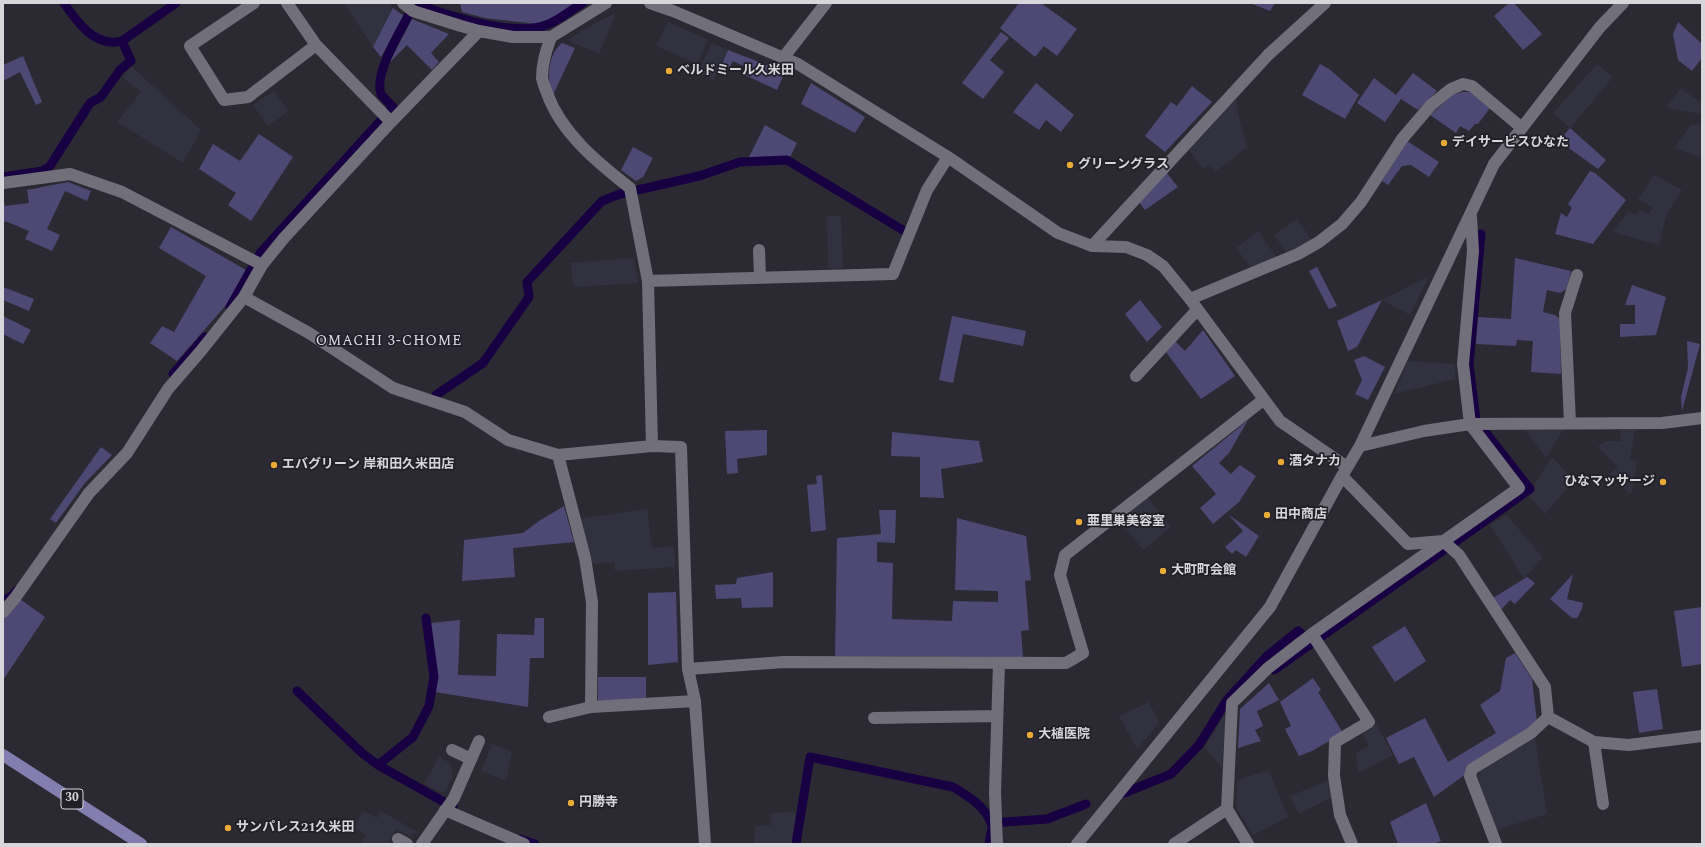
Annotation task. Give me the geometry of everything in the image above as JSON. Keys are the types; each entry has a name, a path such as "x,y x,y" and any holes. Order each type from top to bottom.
{"main road":[{"name":"30","path":"3,755 141,844"}],"street":[{"path":"254,3 190,46 224,100 248,97 316,45"},
{"path":"287,3 316,45 391,122"},
{"path":"403,3 414,11 479,31 513,37 551,37 606,3"},
{"path":"650,3 673,11 798,64 948,157 1058,233 1092,246 1126,247 1147,254 1163,266 1190,299 1263,400 1280,421 1344,471 1408,544 1443,541 1459,555 1545,687 1548,716"},
{"path":"783,58 826,3"},
{"path":"1092,246 1268,55 1325,3"},
{"path":"1076,844 1270,607 1344,471 1360,446 1494,164 1600,27 1623,3"},
{"path":"3,612 15,598 89,493 127,453 168,389 244,297 262,265 284,238 391,122 479,31"},
{"path":"551,37 543,56 542,80 553,109 579,143 602,166 630,188 648,281 652,446"},
{"path":"1190,299 1298,254 1319,242 1342,224 1361,202 1402,139 1431,105 1451,89 1463,84 1472,86 1522,128"},
{"path":"648,281 893,274 927,190 948,157"},
{"path":"3,183 70,174 122,192 262,265"},
{"path":"1248,844 1227,809 1232,703 1268,668 1302,642 1315,639 1443,541 1519,488 1475,424 1463,364 1473,251 1471,214"},
{"path":"759,250 760,278"},
{"path":"1570,423 1565,313 1577,275"},
{"path":"244,297 309,333 393,388 465,412 508,440 558,455 652,446 681,447 688,669 694,701 705,844"},
{"path":"1136,376 1197,310"},
{"path":"688,669 784,662 1066,663 1083,653 1060,575 1065,555 1263,400"},
{"path":"1360,446 1424,431 1475,424 1662,423 1702,418"},
{"path":"558,455 585,558 592,602 592,707"},
{"path":"1315,639 1369,722 1335,742 1334,776 1340,814 1352,844"},
{"path":"997,839 995,792 999,663"},
{"path":"549,717 592,707 694,701"},
{"path":"874,718 997,716"},
{"path":"1548,716 1594,742 1629,745 1702,736"},
{"path":"1496,844 1470,776 1472,769 1531,733 1548,716"},
{"path":"422,844 454,798 479,741"},
{"path":"1594,742 1603,804"},
{"path":"452,750 471,758"},
{"path":"1174,844 1227,809"},
{"path":"445,810 524,844"}],"shaded area":[{"path":"344,3 388,3 393,8 373,47"},
{"path":"460,3 578,3 554,18 536,24 485,18 462,12"},
{"path":"1019,3 1041,3 1077,29 1057,56 1044,46 1035,57 1000,28"},
{"path":"1250,3 1275,3 1270,11"},
{"path":"1509,3 1514,3 1542,34 1523,50 1494,16"},
{"path":"393,8 404,16 381,57 373,47"},
{"path":"616,13 599,54 567,40 595,23"},
{"path":"412,19 449,34 431,53 439,62 432,70 407,45 389,63"},
{"path":"668,22 708,40 697,64 656,46"},
{"path":"1678,22 1702,44 1702,58 1692,71 1678,60 1673,34"},
{"path":"1001,32 1009,38 990,60 1004,72 983,99 962,83"},
{"path":"562,43 575,48 552,97 549,75 551,61 553,54"},
{"path":"712,43 728,50 714,80 698,72"},
{"path":"728,50 785,72 777,90 745,75 748,68 733,61 729,68 722,64"},
{"path":"23,56 42,102 36,105 20,72 3,81 3,65"},
{"path":"1320,64 1329,69 1359,95 1345,119 1302,95"},
{"path":"1597,64 1613,77 1570,128 1553,113"},
{"path":"131,66 201,130 183,163 117,122 141,92 122,77"},
{"path":"1413,73 1437,91 1418,110 1401,99 1385,122 1357,103 1374,78 1396,95"},
{"path":"811,83 865,117 855,133 801,104"},
{"path":"1036,83 1074,115 1061,132 1046,120 1039,130 1013,112"},
{"path":"1192,86 1212,102 1165,152 1145,136 1171,102 1177,106"},
{"path":"1681,88 1702,104 1702,114 1670,109 1667,106"},
{"path":"274,91 288,111 268,126 253,105"},
{"path":"1470,92 1490,108 1478,124 1475,124 1469,131 1460,126 1456,133 1430,115 1454,94"},
{"path":"1236,94 1237,111 1247,147 1215,172 1210,164 1203,169 1187,148"},
{"path":"1691,124 1702,125 1702,158 1674,148"},
{"path":"765,125 797,143 790,157 748,159"},
{"path":"1570,128 1606,160 1598,169 1559,141"},
{"path":"259,134 293,157 251,221 228,205 236,193 199,169 213,144 240,161"},
{"path":"1407,141 1439,162 1429,177 1411,165 1402,166 1388,185 1382,181"},
{"path":"633,147 653,158 643,177 636,181 621,170"},
{"path":"1590,171 1595,173 1626,200 1593,244 1555,234 1561,213 1567,217 1572,208 1568,204"},
{"path":"1166,172 1178,187 1145,210 1139,202"},
{"path":"1654,175 1682,190 1666,216 1659,245 1612,232 1629,211 1635,215 1640,209 1648,214 1653,208 1638,199"},
{"path":"68,182 91,191 87,201 65,191 47,229 60,235 52,251 25,239 29,231 5,221 3,225 3,198 5,206 29,203 27,190"},
{"path":"827,216 841,216 843,268 828,268"},
{"path":"1297,219 1312,240 1287,253 1274,235"},
{"path":"171,227 246,270 227,304 177,361 150,343 162,326 174,332 206,276 159,248"},
{"path":"1258,231 1277,258 1251,268 1236,248"},
{"path":"634,258 638,283 574,287 571,263"},
{"path":"1515,258 1571,271 1567,289 1560,293 1547,290 1543,312 1555,315 1560,319 1561,374 1531,372 1533,341 1517,340 1516,346 1476,344 1478,317 1511,319"},
{"path":"1317,267 1337,306 1329,309 1309,271"},
{"path":"1429,276 1410,315 1382,300"},
{"path":"1632,285 1666,297 1656,335 1620,337 1620,324 1635,324 1635,305 1625,305"},
{"path":"3,287 34,299 29,311 3,300"},
{"path":"1140,300 1162,327 1147,342 1125,314"},
{"path":"1382,300 1357,347 1348,351 1337,321"},
{"path":"3,316 31,330 23,344 3,334"},
{"path":"952,316 1026,331 1023,346 963,334 953,383 939,380"},
{"path":"1203,330 1235,376 1201,399 1166,352 1175,341 1185,351"},
{"path":"1687,341 1700,344 1682,411 1681,397 1688,368"},
{"path":"1364,356 1385,367 1368,400 1355,394 1362,380 1354,360"},
{"path":"1408,361 1455,364 1455,379 1394,394"},
{"path":"1248,420 1229,453 1219,463 1231,474 1240,465 1256,476 1239,502 1213,524 1200,508 1216,494 1192,466"},
{"path":"767,430 767,455 737,459 738,473 727,474 725,431"},
{"path":"1525,430 1563,430 1546,458"},
{"path":"1620,430 1635,430 1630,460 1637,461 1632,492 1630,494 1610,474 1618,467 1598,447 1605,441 1621,441"},
{"path":"892,432 979,441 983,462 941,469 944,498 920,497 920,457 891,456"},
{"path":"101,447 112,455 85,483 56,523 50,519"},
{"path":"1552,457 1574,480 1545,514 1528,495"},
{"path":"822,475 826,530 811,532 807,485 817,484 816,476"},
{"path":"1148,498 1171,527 1143,550 1119,520"},
{"path":"564,506 574,542 513,548 515,577 462,581 464,540 523,533 539,521"},
{"path":"647,509 652,548 674,546 675,567 615,571 614,562 589,564 578,519"},
{"path":"879,510 896,510 895,543 877,542 877,562 893,563 892,619 952,621 953,601 998,602 998,591 955,590 957,518 1026,536 1031,580 1025,581 1029,630 1021,631 1023,657 835,656 837,538 881,534"},
{"path":"1229,515 1259,536 1246,557 1236,550 1232,554 1225,547 1243,531"},
{"path":"1507,515 1543,558 1524,578 1490,525"},
{"path":"773,572 773,607 742,608 741,598 716,599 715,585 736,584 737,578"},
{"path":"1573,574 1567,599 1583,603 1582,609 1577,618 1572,618 1550,599"},
{"path":"1527,577 1535,583 1515,604 1510,600 1501,610 1493,598"},
{"path":"676,592 678,662 648,665 648,593"},
{"path":"20,599 45,617 3,680 3,619"},
{"path":"1702,607 1702,664 1682,667 1674,611"},
{"path":"535,618 544,618 544,658 530,658 528,707 435,692 437,676 431,623 460,620 458,675 496,676 497,634 534,635"},
{"path":"1405,626 1426,661 1395,682 1372,647"},
{"path":"1515,653 1532,679 1537,723 1434,797 1414,757 1399,764 1386,738 1425,718 1448,762 1496,733 1480,705 1500,691 1506,658"},
{"path":"598,677 646,677 646,698 598,702"},
{"path":"1313,678 1321,690 1318,692 1343,733 1312,751 1299,756 1285,729 1291,726 1280,702"},
{"path":"1269,683 1279,700 1257,711 1263,726 1255,730 1261,741 1238,748 1240,709"},
{"path":"1657,689 1663,729 1639,733 1633,692"},
{"path":"1149,702 1159,723 1137,749 1119,716"},
{"path":"1224,715 1226,717 1222,768 1205,747"},
{"path":"1377,725 1393,755 1358,773 1356,753 1369,746 1362,733"},
{"path":"1535,738 1547,814 1497,830 1480,788 1478,774 1482,768"},
{"path":"492,744 512,752 506,781 481,771"},
{"path":"439,757 450,763 453,776 444,793 424,784"},
{"path":"1269,770 1288,817 1253,835 1236,808 1237,780"},
{"path":"1330,780 1332,797 1299,814 1290,796"},
{"path":"1426,803 1441,841 1433,844 1398,844 1390,822"},
{"path":"363,811 377,818 381,811 419,833 409,836 396,829 388,844 360,844 366,834 354,828"},
{"path":"795,812 797,819 793,844 754,844 755,826 771,825 771,813"}],"waterway":[{"path":"64,3 88,32 103,41 112,42 122,41 176,3"},
{"path":"230,307 261,252 393,107 381,94 380,85 382,73 391,48 415,3"},
{"path":"416,3 463,19 499,27 517,28 533,28 546,25 583,3"},
{"path":"3,177 43,171 50,166 90,103 101,97 120,70 131,61 122,41"},
{"path":"436,395 483,363 529,297 527,282 602,201 620,194 699,176 740,162 787,160 906,232"},
{"path":"1274,670 1530,489 1476,420 1469,364 1481,234"},
{"path":"173,374 205,337"},
{"path":"3,601 13,595 16,591"},
{"path":"378,765 413,737 429,706 434,677 426,618"},
{"path":"1124,793 1171,774 1199,745 1227,700 1267,656 1298,631 1311,642"},
{"path":"297,691 362,753 378,765 453,807"},
{"path":"796,844 810,757 953,787 970,798 985,811 991,823 1047,819 1086,804"},
{"path":"989,844 992,828 998,828"},
{"path":"519,839 535,844"}],"place":[{"name":"ベルドミール久米田","path":"669,71"},
{"name":"デイサービスひなた","path":"1444,143"},
{"name":"グリーングラス","path":"1070,165"},
{"name":"酒タナカ","path":"1281,462"},
{"name":"エバグリーン 岸和田久米田店","path":"274,465"},
{"name":"ひなマッサージ","path":"1663,482"},
{"name":"田中商店","path":"1267,515"},
{"name":"亜里巣美容室","path":"1079,522"},
{"name":"大町町会館","path":"1163,571"},
{"name":"大植医院","path":"1030,735"},
{"name":"円勝寺","path":"571,803"},
{"name":"サンパレス21久米田","path":"228,828"}],"district":[{"name":"OMACHI 3-CHOME","path":"389,342"}]}
